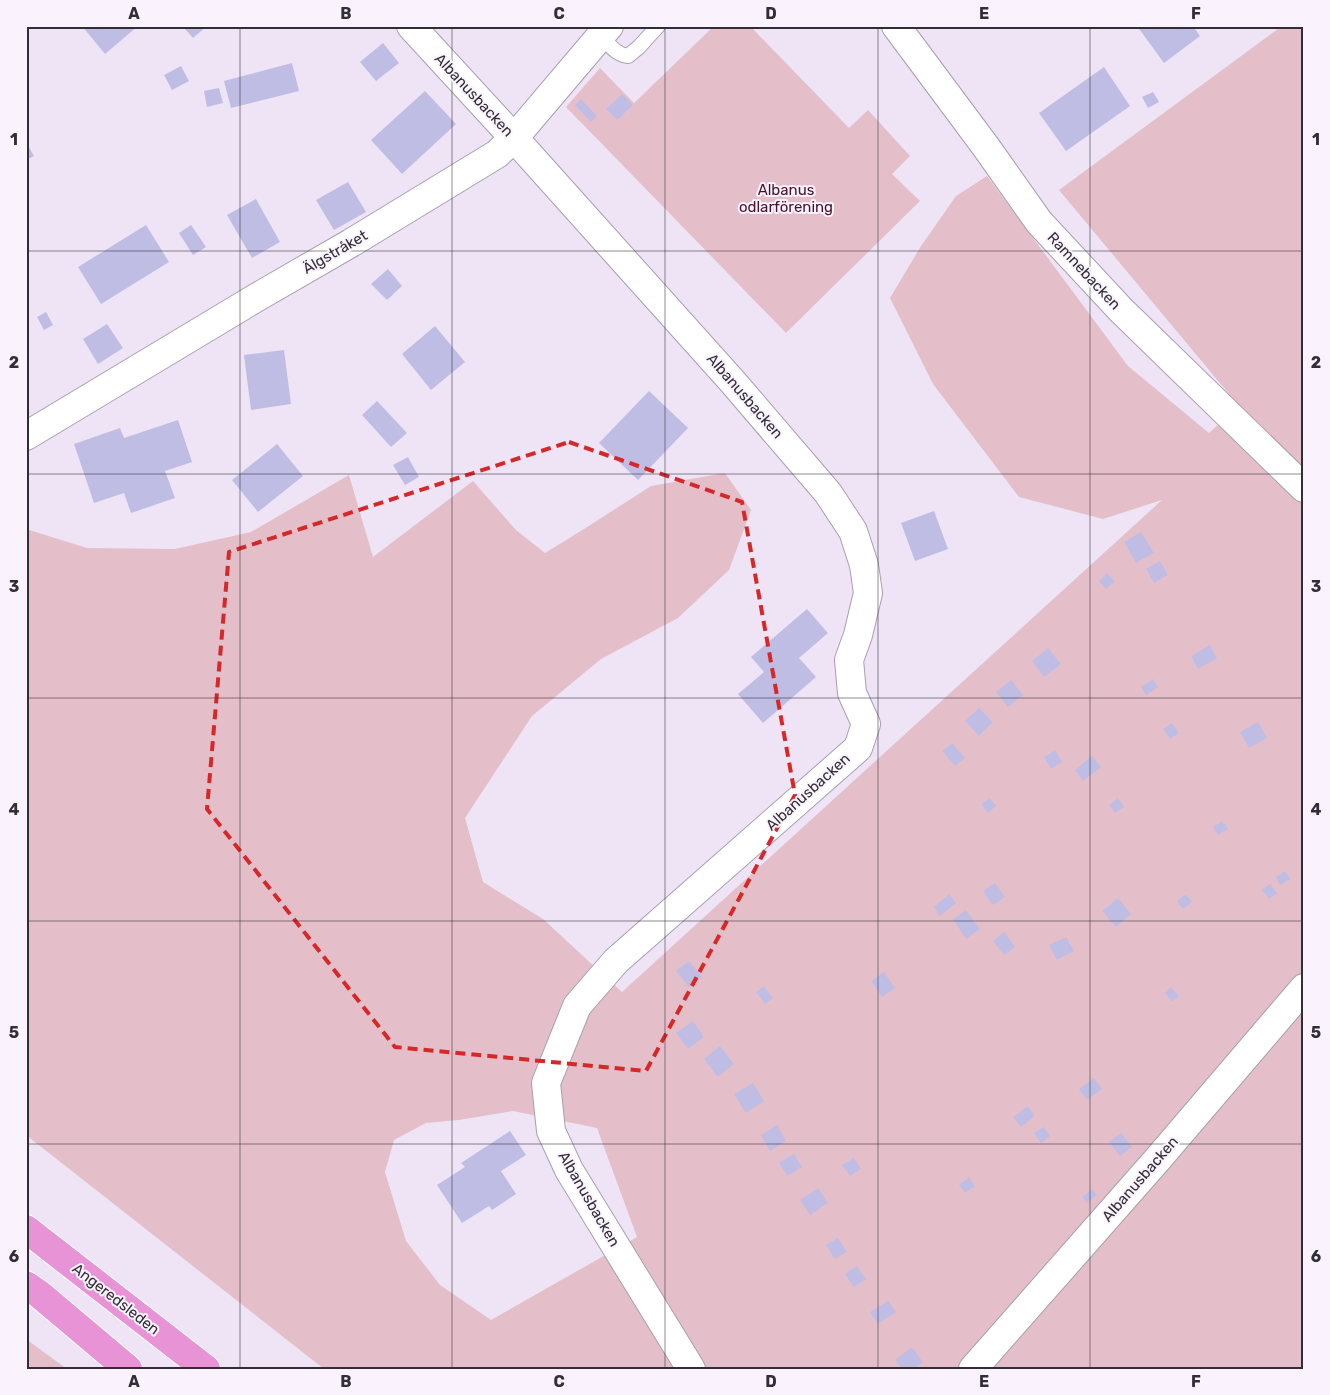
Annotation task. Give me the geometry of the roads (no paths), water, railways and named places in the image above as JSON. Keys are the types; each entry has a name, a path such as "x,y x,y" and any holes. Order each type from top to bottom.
{"highway":[{"name":"Angeredsleden","path":"26,1230 206,1369"},
{"path":"26,1285 128,1369"}],"street":[{"name":"Albanusbacken","path":"411,26 732,380 828,493 853,531 864,565 868,593 858,635 849,660 852,693 866,724 858,748 616,961 577,1006 546,1082 551,1131 569,1170 691,1369"},
{"name":"Ramnebacken","path":"896,26 1039,222 1121,310 1304,488"},
{"name":"Älgstråket","path":"26,436 497,154 514,138 605,31"},
{"name":"Albanusbacken","path":"974,1369 1304,988"}],"lane":[{"path":"605,31 614,50 628,56 658,26"}],"park label":[{"name":"Albanus odlarförening","path":"786,198"}]}
